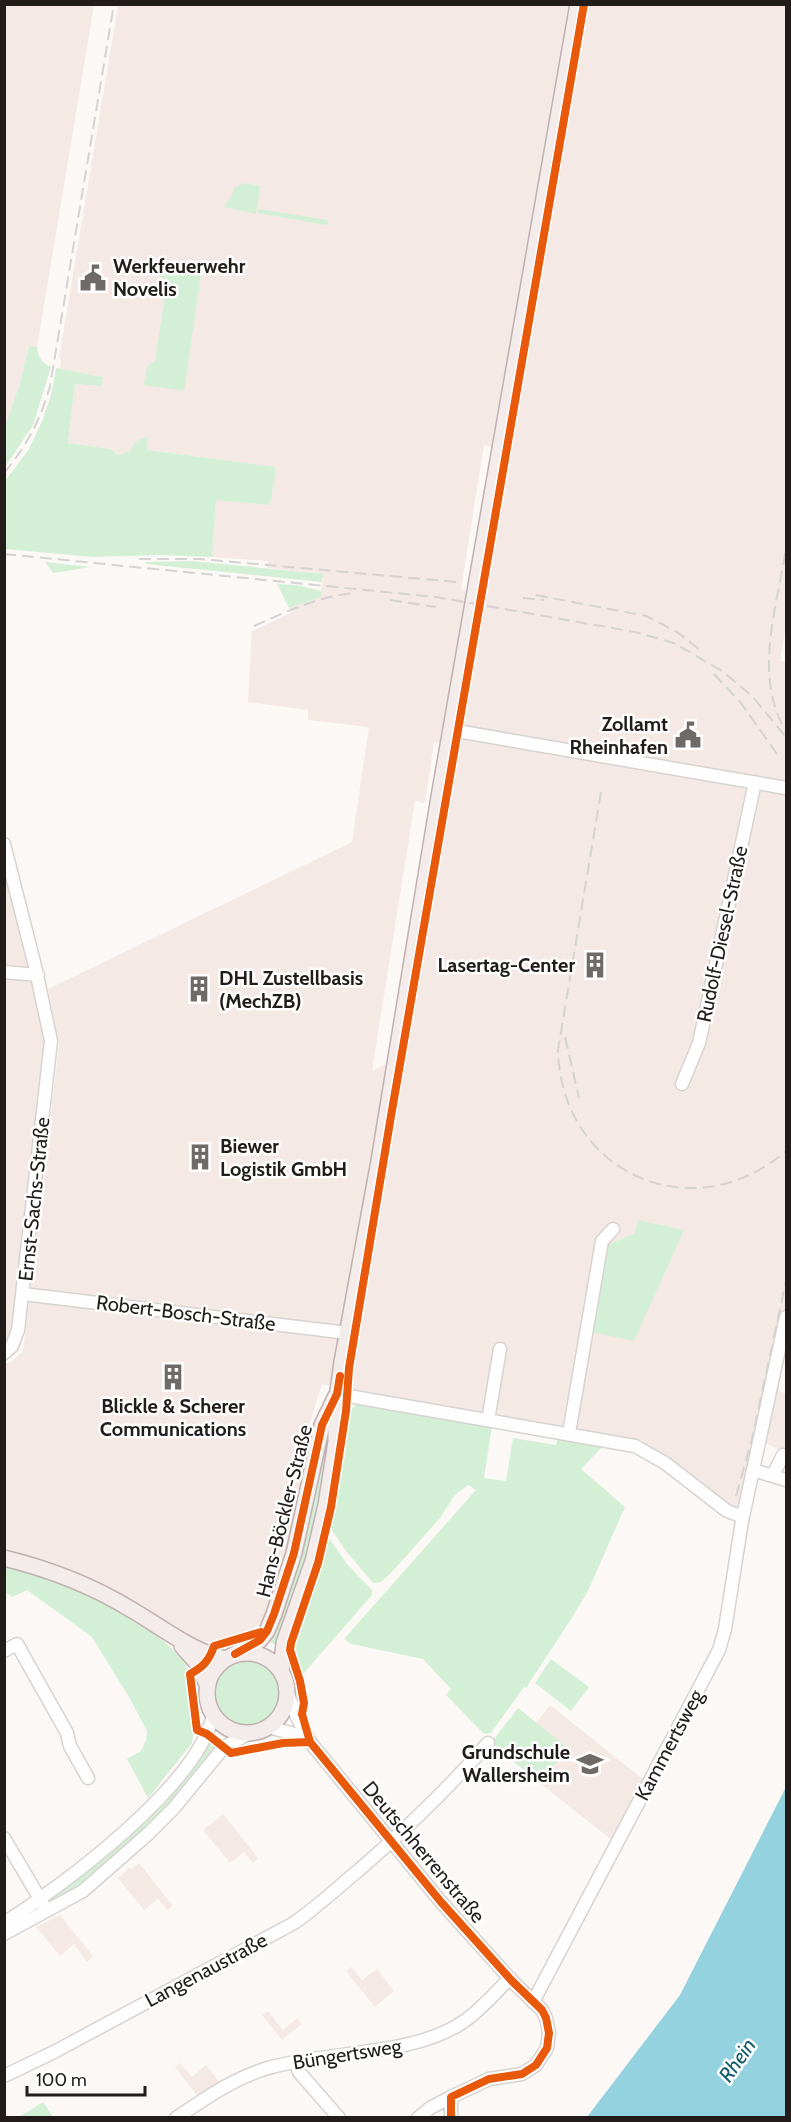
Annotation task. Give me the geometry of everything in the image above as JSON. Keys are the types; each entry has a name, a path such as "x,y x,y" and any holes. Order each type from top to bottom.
{"main road":[{"name":"Hans-Böckler-Straße","path":"281,1672 284,1643 310,1570 322,1524 336,1442 337,1394 578,4"},
{"name":"Hans-Böckler-Straße","path":"230,1657 260,1640 267,1631 274,1614 294,1553 322,1425 337,1394"},
{"path":"4,1558 57,1574 92,1589 134,1611 200,1652 230,1657 251,1653 261,1655 281,1672 287,1692 282,1712 268,1727 248,1734 228,1729 213,1715 207,1700 207,1684 197,1663 171,1636"},
{"path":"207,1684 214,1670 230,1657"}],"street":[{"path":"451,730 786,788"},
{"name":"Rudolf-Diesel-Straße","path":"682,1084 699,1043 755,782"},
{"name":"Ernst-Sachs-Straße","path":"4,844 38,975 51,1041 23,1294 16,1338 4,1353"},
{"path":"4,972 38,975"},
{"path":"569,1433 602,1241 613,1229"},
{"name":"Robert-Bosch-Straße","path":"23,1294 348,1333"},
{"name":"Kammertsweg","path":"533,2002 719,1650 725,1629 742,1517 786,1317"},
{"path":"488,1420 500,1349"},
{"path":"337,1394 635,1446 652,1454 727,1511 742,1517"},
{"path":"773,1475 783,1455"},
{"path":"753,1470 786,1480"},
{"path":"4,1651 17,1644 67,1733 70,1746 88,1778"},
{"name":"Deutschherrenstraße","path":"287,1692 310,1742 441,1902 546,2018 549,2033 547,2048 536,2065 522,2074 489,2079 451,2097 418,2118"},
{"path":"4,1923 87,1864 152,1806 202,1745 213,1715"},
{"name":"Deutschherrenstraße","path":"268,1727 295,1734 310,1742"},
{"path":"4,1934 83,1891 174,1808 224,1747 248,1734"},
{"name":"Langenaustraße","path":"4,2076 56,2051 294,1923 392,1841 454,1781 488,1743"},
{"path":"4,1838 44,1905 53,1908"},
{"name":"Büngertsweg","path":"176,2118 236,2080 268,2068 405,2045 440,2034 461,2024 476,2013 510,1978"},
{"path":"296,2062 299,2072 339,2118"},
{"path":"451,2097 451,2118"}],"shaded area":[{"path":"5,5 94,5 37,347 29,346 20,383 5,427"},
{"path":"118,5 786,5 786,624 780,661 786,662 786,1348 778,1390 786,1394 786,1453 757,1439 742,1503 733,1509 620,1438 322,1384 308,1429 297,1506 286,1551 265,1613 260,1623 247,1633 209,1642 195,1640 67,1572 5,1548 4,1364 11,1362 23,1351 59,1045 48,989 352,842 369,727 308,720 308,710 248,702 252,631 291,613 289,608 321,597 323,574 267,568 268,561 212,557 216,500 276,467 147,450 148,436 131,451 117,455 111,449 68,443 75,384 101,386 103,377 60,369 59,358","holes":["484,445 511,452 486,596 461,589","434,742 459,746 405,1055 372,1071 415,801 425,803"]},
{"path":"4,861 46,1035 12,1330 5,1344"},
{"name":"Grundschule Wallersheim","path":"550,1705 644,1780 613,1841 540,1783 568,1748 536,1723"},
{"path":"223,1814 258,1858 253,1863 244,1852 230,1863 203,1830"},
{"path":"139,1863 173,1906 167,1910 158,1899 144,1910 118,1878 130,1867 132,1869"},
{"path":"60,1915 93,1956 87,1962 74,1944 60,1956 36,1927"},
{"path":"351,1967 362,1980 377,1969 394,1991 375,2007 346,1971"},
{"path":"268,2011 283,2030 297,2018 302,2024 282,2040 262,2015"},
{"path":"180,2063 192,2077 206,2065 222,2085 200,2099 175,2067"}],"green space":[{"path":"244,183 260,186 256,214 224,207 234,188"},
{"path":"259,209 328,220 328,224 258,213"},
{"path":"145,264 201,275 184,391 144,385 147,367 155,361 168,277 162,280 162,277 157,276 157,270 145,268"},
{"path":"29,346 37,347 41,359 51,367 33,425 5,467 5,427 20,383"},
{"path":"56,368 103,377 101,386 75,384 68,443 111,449 117,455 131,451 135,442 148,436 147,450 276,467 270,505 216,500 212,557 159,555 93,557 5,549 5,481 29,449 43,419 51,395"},
{"path":"192,561 323,574 322,582 146,564 146,562"},
{"path":"45,562 91,567 53,573"},
{"path":"277,584 296,585 322,591 321,597 289,608"},
{"path":"638,1220 684,1230 634,1341 592,1332 608,1245 635,1233"},
{"path":"358,1404 492,1426 484,1478 506,1481 513,1438 556,1445 558,1438 604,1445 581,1469 625,1507 588,1591 526,1688 524,1687 491,1733 484,1734 446,1695 451,1689 423,1659 351,1644 344,1639 476,1490 468,1485 455,1495 440,1518 391,1573 381,1582 373,1583 331,1529 350,1410"},
{"path":"331,1417 319,1524 280,1645 274,1644 265,1639"},
{"path":"329,1538 347,1564 372,1590 372,1595 303,1674 293,1649"},
{"path":"4,1565 64,1583 97,1599 148,1629 166,1643 186,1664 195,1720 192,1743 148,1798 127,1759 141,1751 147,1731 92,1637 27,1590 12,1597 5,1592"},
{"path":"290,1654 300,1683 300,1713 296,1702 295,1681 287,1660"},
{"path":"254,1659 266,1665 275,1674 281,1686 279,1706 271,1717 254,1727 240,1727 223,1717 215,1706 213,1686 223,1669 234,1661"},
{"path":"551,1659 589,1687 571,1711 535,1683"},
{"path":"518,1708 568,1748 540,1783 491,1743"},
{"path":"209,1739 220,1748 167,1811 89,1879 50,1905 44,1900 89,1865"},
{"path":"43,2102 53,2117 19,2117"}],"water":[{"name":"Rhein","path":"786,1787 786,2117 587,2117 680,1995"}],"railway":[{"path":"4,473 32,432 50,386 114,4"},
{"path":"782,724 774,703 769,660 774,615 786,549"},
{"path":"4,554 436,597 635,632 674,643 722,671 752,696 786,737"},
{"path":"139,559 200,559 457,582"},
{"path":"254,626 316,601 356,593"},
{"path":"536,595 646,616 677,632 700,650"},
{"path":"523,598 544,600"},
{"path":"390,600 436,607"},
{"path":"714,674 741,703 777,754"},
{"path":"601,792 558,1050 565,1093 582,1129 607,1158 639,1177 674,1187 712,1186 750,1175 786,1151"},
{"path":"565,1037 579,1098"},
{"path":"736,1496 752,1439 786,1281"}],"cycle path":[{"path":"310,1742 302,1714 304,1703 290,1650 291,1643 318,1563 331,1507 346,1411 349,1368 391,1116 584,4"},
{"path":"235,1654 260,1640 267,1631 274,1614 294,1553 322,1425 337,1394 340,1376"},
{"path":"261,1632 214,1646 205,1663 190,1674 197,1730 207,1734 231,1753 283,1743 310,1742"},
{"path":"310,1742 441,1902 512,1981 542,2010 546,2018 549,2033 547,2048 536,2065 522,2074 489,2079 451,2097 451,2118"}],"place":[{"name":"Werkfeuerwehr Novelis","path":"93,278"},
{"name":"Zollamt Rheinhafen","path":"688,735"},
{"name":"Lasertag-Center","path":"595,965"},
{"name":"DHL Zustellbasis (MechZB)","path":"199,989"},
{"name":"Biewer Logistik GmbH","path":"200,1157"},
{"name":"Blickle & Scherer Communications","path":"173,1377"},
{"name":"Grundschule Wallersheim","path":"590,1764"}]}
